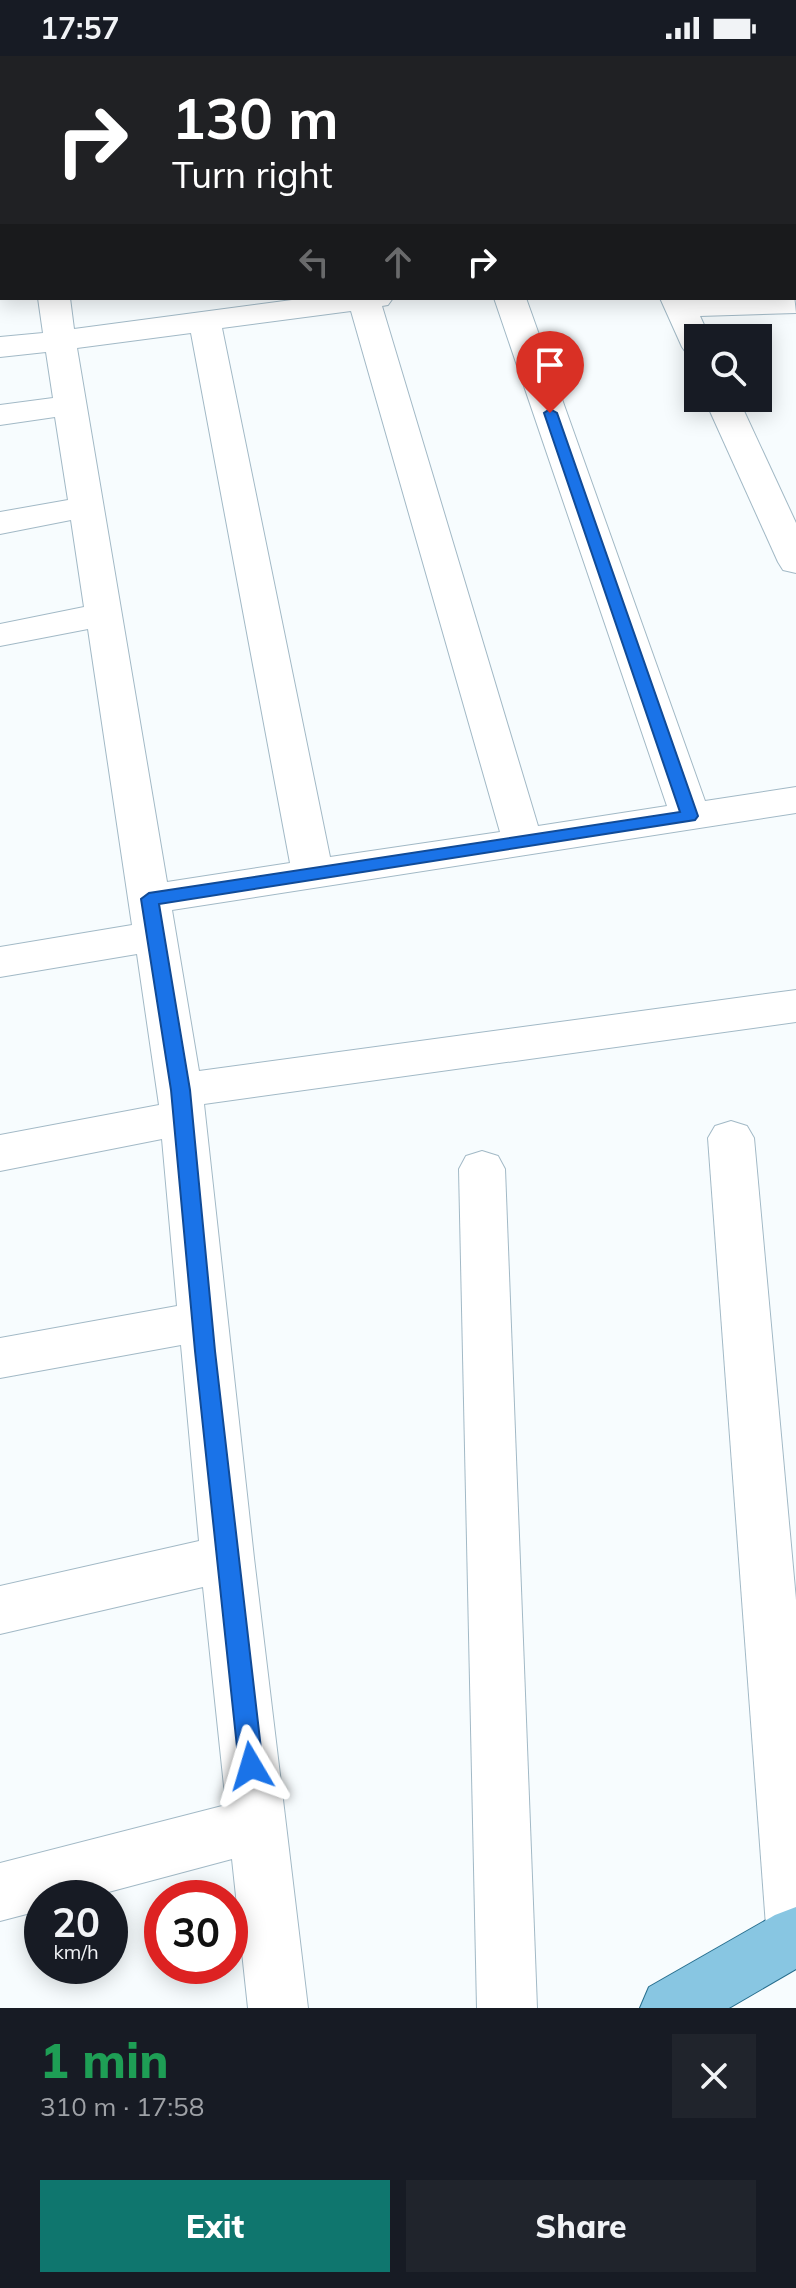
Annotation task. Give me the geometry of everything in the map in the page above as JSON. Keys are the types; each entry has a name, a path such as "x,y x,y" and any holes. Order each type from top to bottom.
{"main road":[{"path":"670,2008 796,1936"}],"street":[{"path":"54,300 181,1104 227,1558 278,2008"},
{"path":"0,347 362,300"},
{"path":"370,300 523,842"},
{"path":"511,300 690,816"},
{"path":"688,324 678,303 796,304"},
{"path":"205,321 313,874"},
{"path":"0,415 71,405"},
{"path":"727,412 796,562"},
{"path":"0,523 87,507"},
{"path":"0,635 104,615"},
{"path":"0,962 313,874 796,800"},
{"path":"0,1153 181,1104 796,1006"},
{"path":"731,1138 796,1926"},
{"path":"482,1169 507,2008"},
{"path":"0,1358 202,1321"},
{"path":"0,1610 227,1558"},
{"path":"0,1892 258,1825"}],"route":[{"path":"251,1766 180,1090 149,899 690,816 550,413"}]}
